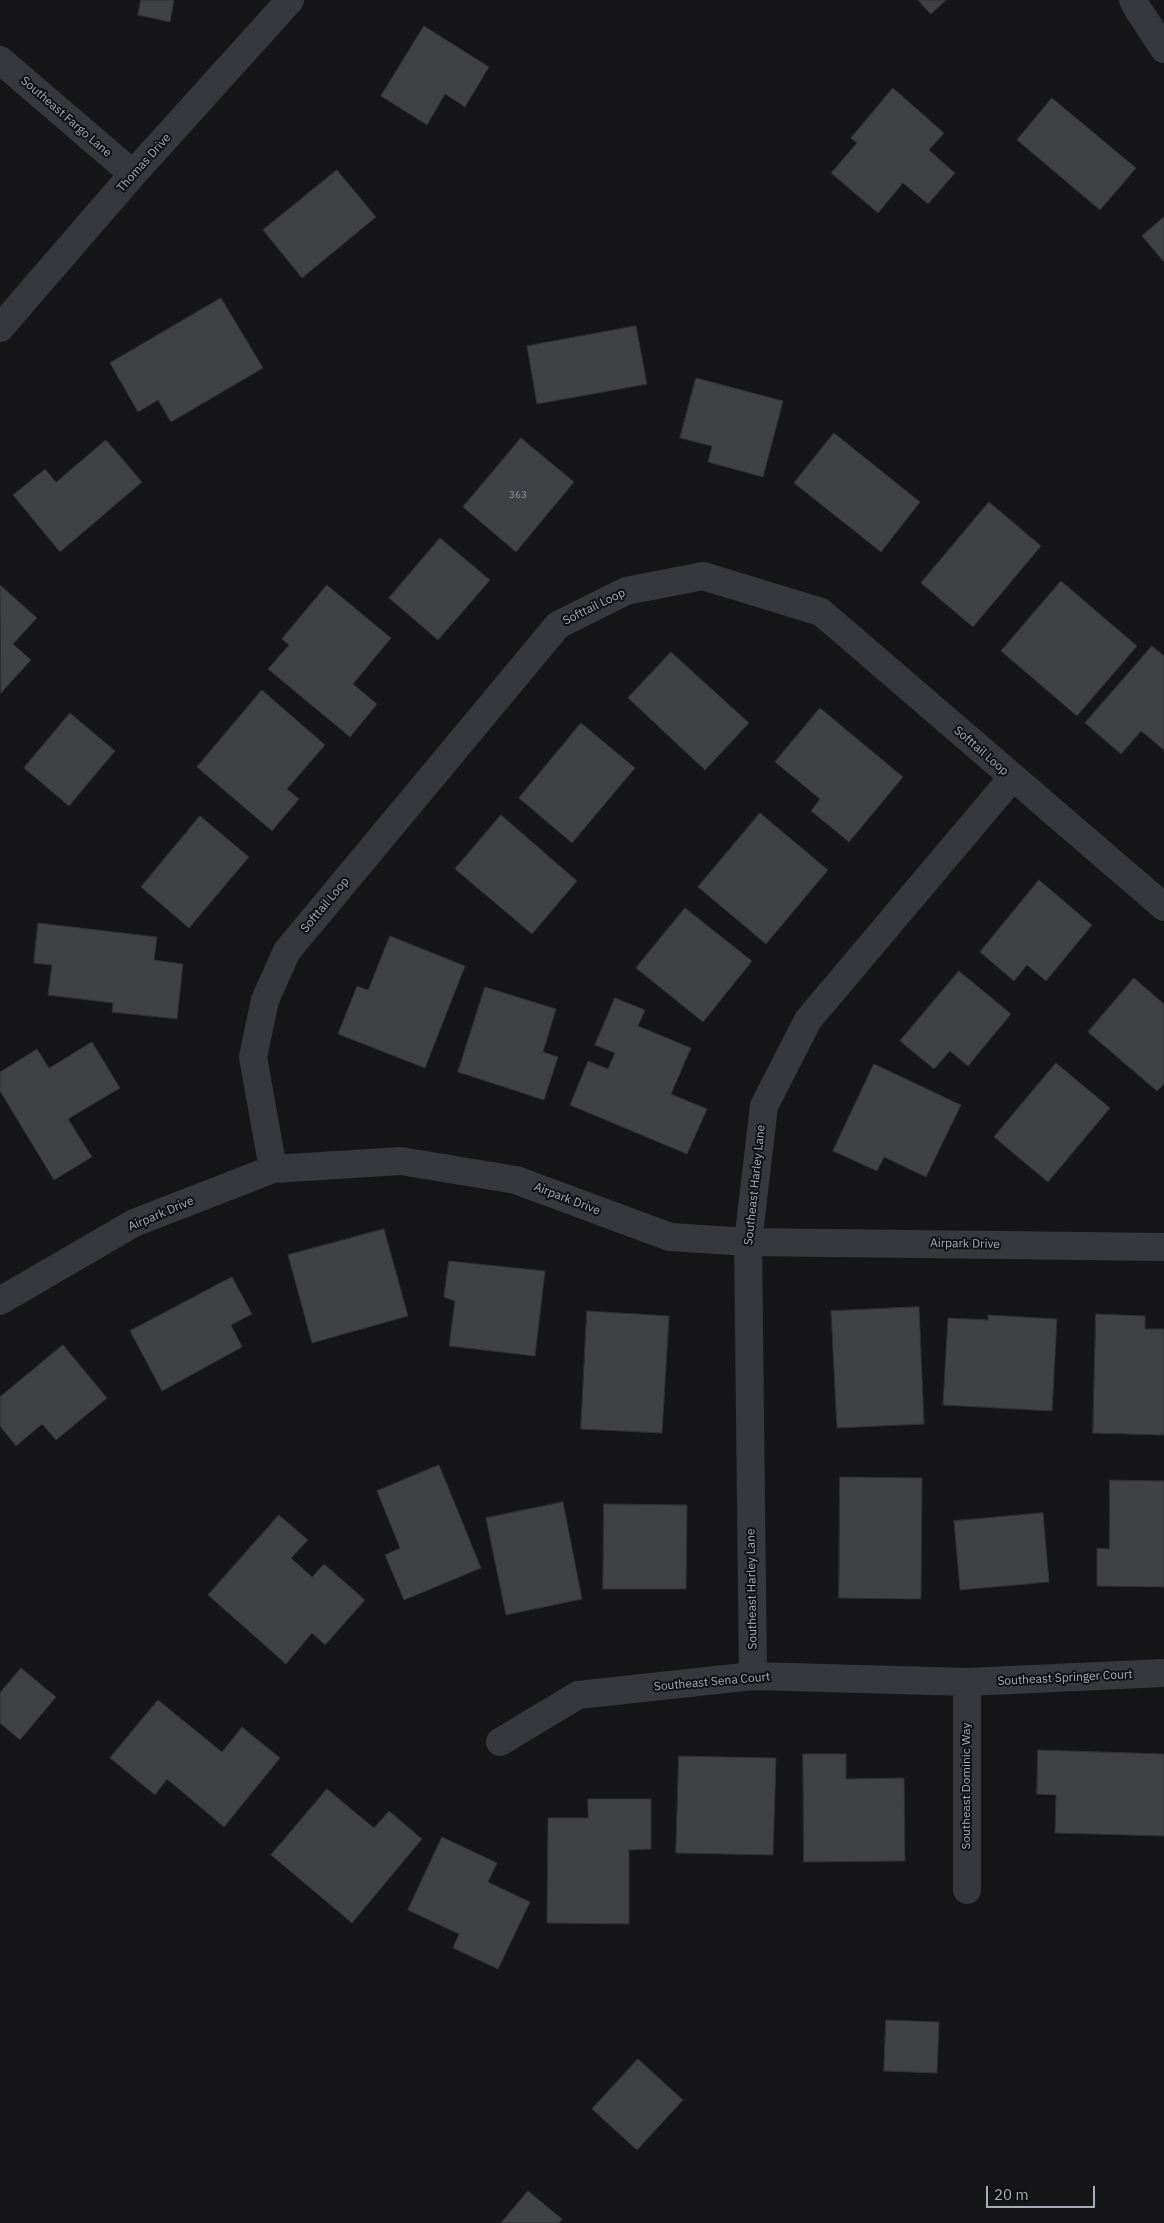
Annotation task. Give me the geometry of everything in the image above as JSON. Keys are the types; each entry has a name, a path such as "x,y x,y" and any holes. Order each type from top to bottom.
{"street":[{"name":"Thomas Drive","path":"0,328 133,174 290,0"},
{"path":"1134,0 1139,12 1164,49"},
{"name":"Southeast Fargo Lane","path":"0,60 133,174"},
{"name":"Softtail Loop","path":"273,1169 253,1057 265,1000 287,951 558,625 626,591 703,576 821,612 1164,907"},
{"name":"Southeast Harley Lane","path":"753,1676 748,1242 764,1106 808,1020 1012,778"},
{"name":"Airpark Drive","path":"0,1301 134,1224 273,1169 401,1161 516,1180 670,1237 748,1242 1164,1247"},
{"name":"Southeast Springer Court","path":"967,1682 1164,1673"},
{"name":"Southeast Sena Court","path":"500,1742 578,1695 753,1676 967,1682"},
{"name":"Southeast Dominic Way","path":"967,1682 967,1890"}],"building":[{"path":"141,0 174,0 170,22 138,15"},
{"path":"918,0 946,0 931,14"},
{"path":"424,26 489,67 465,107 445,94 427,125 381,96"},
{"path":"893,88 944,133 929,150 955,173 928,204 903,183 878,213 831,173 857,143 851,138"},
{"path":"1052,98 1136,168 1100,210 1017,140"},
{"path":"337,170 376,217 302,278 263,230"},
{"path":"1164,217 1164,262 1142,236"},
{"path":"221,298 263,368 171,422 158,400 138,412 110,363"},
{"path":"636,326 647,384 537,404 527,346"},
{"path":"696,378 783,401 763,477 708,462 712,446 680,438"},
{"path":"834,433 920,502 881,552 794,483"},
{"path":"521,438 574,482 516,552 463,507"},
{"path":"106,440 142,482 60,552 13,495 45,469 56,482"},
{"path":"989,502 1041,546 973,627 921,583"},
{"path":"440,538 490,580 438,640 389,598"},
{"path":"1061,581 1137,646 1077,716 1001,651"},
{"path":"0,585 37,618 13,644 31,660 1,693"},
{"path":"327,585 391,638 353,684 377,704 350,737 268,669 289,645 282,639"},
{"path":"1152,646 1164,656 1164,750 1141,731 1121,754 1085,723"},
{"path":"671,652 749,723 705,770 628,698"},
{"path":"262,690 325,745 287,789 299,799 272,831 197,767"},
{"path":"820,708 903,777 849,842 811,811 820,799 775,762"},
{"path":"70,713 115,751 69,806 24,768"},
{"path":"581,723 635,768 572,843 519,798"},
{"path":"760,813 828,870 766,944 698,887"},
{"path":"501,815 577,881 532,934 455,869"},
{"path":"200,816 249,857 189,928 141,887"},
{"path":"1039,880 1092,925 1046,981 1027,965 1014,981 980,952"},
{"path":"685,908 752,961 703,1022 636,968"},
{"path":"38,923 157,937 154,960 183,964 177,1019 112,1012 113,1003 48,995 52,965 34,963"},
{"path":"390,936 465,966 425,1068 338,1034 357,986 368,990"},
{"path":"959,971 1011,1014 968,1066 950,1051 934,1069 900,1041"},
{"path":"1134,978 1164,1004 1164,1084 1157,1091 1088,1032"},
{"path":"485,987 556,1009 543,1052 558,1057 544,1100 458,1072"},
{"path":"615,998 645,1010 638,1026 691,1048 671,1094 707,1109 687,1154 570,1105 588,1061 608,1069 615,1053 595,1045"},
{"path":"92,1042 120,1088 68,1119 92,1157 54,1180 0,1091 0,1072 37,1049 49,1068"},
{"path":"1056,1063 1110,1108 1048,1182 994,1137"},
{"path":"874,1064 961,1105 926,1177 884,1157 877,1171 833,1151"},
{"path":"384,1229 408,1316 312,1343 288,1255"},
{"path":"449,1261 545,1271 535,1356 449,1346 455,1301 444,1297"},
{"path":"232,1277 252,1314 231,1325 242,1347 162,1391 130,1331"},
{"path":"919,1307 924,1424 837,1428 831,1311"},
{"path":"587,1311 669,1316 662,1433 581,1429"},
{"path":"1096,1314 1145,1316 1145,1329 1164,1329 1164,1435 1093,1433"},
{"path":"988,1315 1057,1319 1052,1411 943,1405 948,1318 988,1320"},
{"path":"63,1345 107,1398 56,1440 42,1424 16,1446 0,1426 0,1397"},
{"path":"439,1465 481,1568 404,1600 385,1555 400,1548 377,1491"},
{"path":"840,1477 922,1478 921,1599 839,1598"},
{"path":"1110,1480 1164,1481 1164,1587 1097,1586 1097,1548 1109,1549"},
{"path":"563,1502 582,1599 506,1615 486,1518"},
{"path":"604,1504 687,1505 686,1589 603,1589"},
{"path":"1043,1513 1049,1582 960,1590 954,1521"},
{"path":"279,1515 308,1540 291,1558 312,1577 324,1564 365,1600 325,1645 312,1633 286,1664 208,1595"},
{"path":"21,1668 56,1697 20,1740 0,1723 0,1693"},
{"path":"158,1700 222,1752 242,1727 280,1758 224,1827 167,1779 155,1795 110,1758"},
{"path":"1038,1750 1164,1754 1164,1836 1055,1833 1056,1795 1037,1794"},
{"path":"803,1754 846,1754 846,1779 904,1778 905,1861 804,1862"},
{"path":"679,1756 776,1758 773,1855 676,1853"},
{"path":"327,1789 374,1828 389,1811 422,1839 352,1923 271,1855"},
{"path":"588,1799 651,1799 651,1849 629,1850 629,1924 547,1923 548,1818 588,1818"},
{"path":"442,1837 497,1863 488,1882 530,1902 498,1969 453,1948 459,1934 408,1910"},
{"path":"886,2020 939,2022 937,2073 884,2071"},
{"path":"638,2059 683,2100 637,2150 592,2109"},
{"path":"528,2191 562,2219 559,2223 501,2223"}]}
